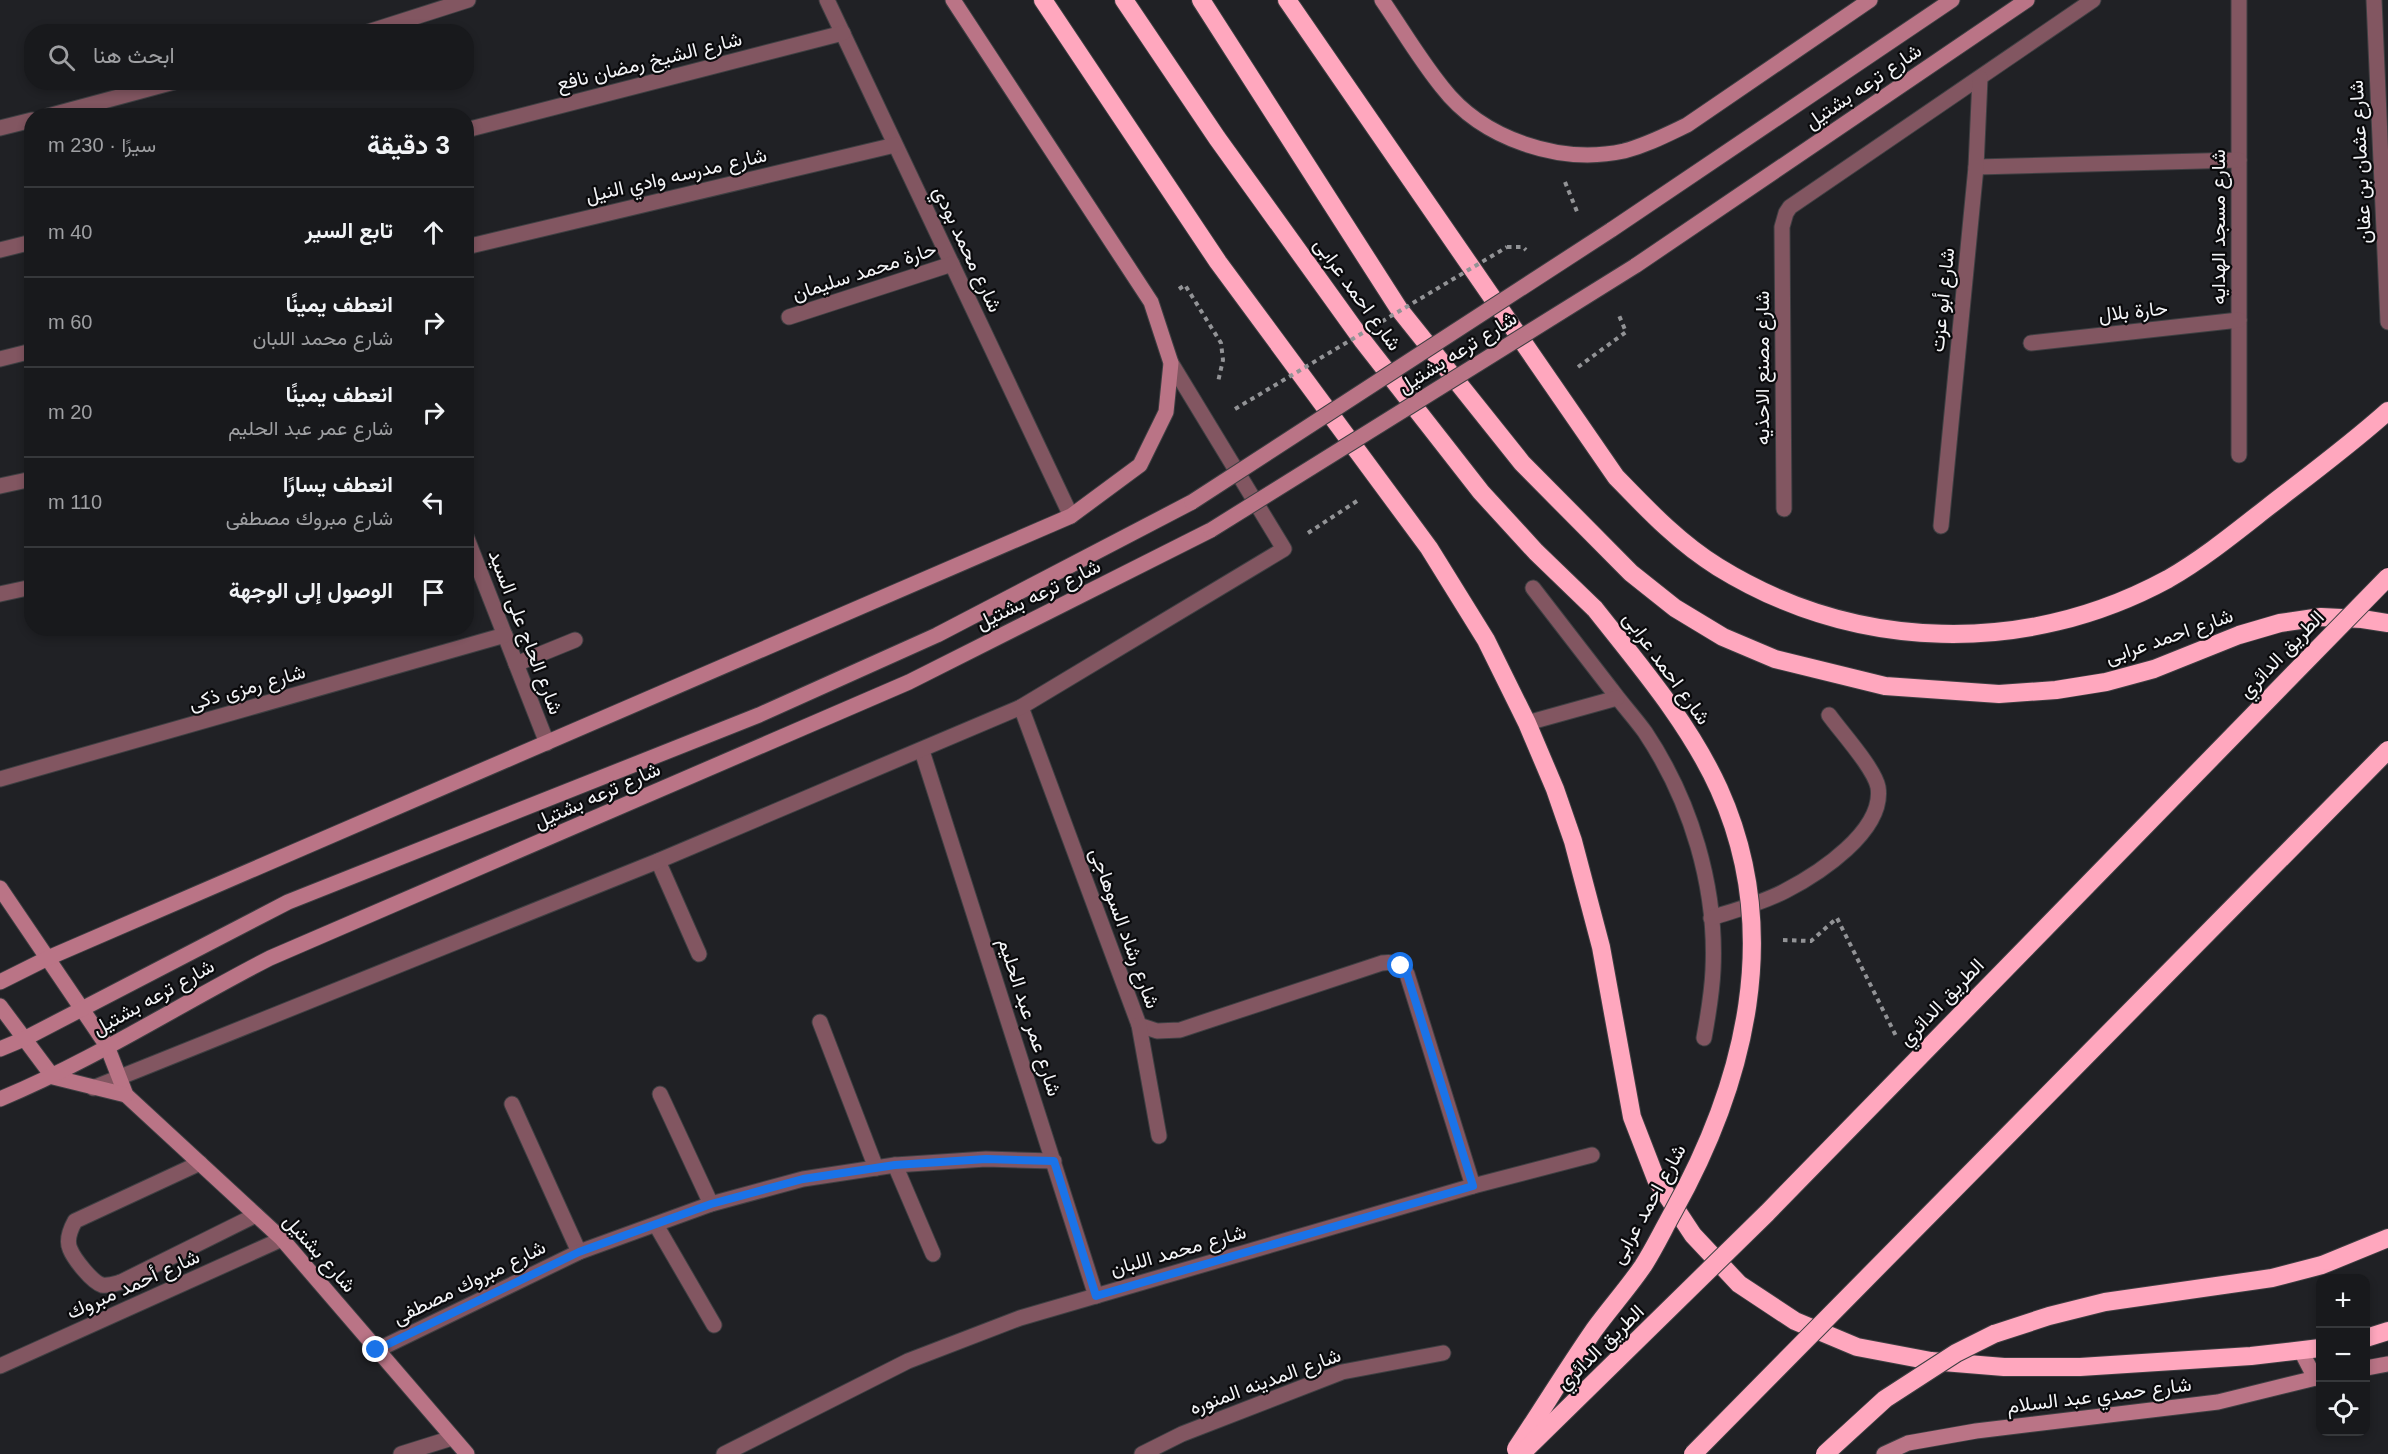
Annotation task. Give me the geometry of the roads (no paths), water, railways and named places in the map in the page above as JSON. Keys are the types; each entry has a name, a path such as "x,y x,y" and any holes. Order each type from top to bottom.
{"highway":[{"path":"1043,0 1218,262 1429,548 1459,593 1486,640 1527,723 1555,789 1589,894 1612,1000 1632,1117 1656,1179 1693,1235 1740,1284 1795,1321 1857,1347 1931,1361 2004,1367 2079,1367 2301,1352 2316,1349"},
{"name":"شارع احمد عرابى","path":"1124,0 1216,138 1363,341 1481,492 1536,552 1595,609 1645,672 1692,739 1719,789 1738,843 1750,899 1752,956 1748,1014 1735,1070 1695,1171 1643,1265 1594,1331 1513,1454"},
{"name":"شارع احمد عرابى","path":"1201,0 1398,309 1522,463 1631,573 1675,608 1723,637 1775,659 1886,686 1999,694 2056,690 2106,682 2154,669 2239,635 2280,623 2321,617 2388,623"},
{"path":"1287,0 1616,477 1672,533 1717,567 1777,598 1841,621 1907,633 1976,635 2043,626 2108,607 2169,578 2225,540 2357,438 2388,411"},
{"name":"الطريق الدائري","path":"1521,1454 1758,1222 2388,577"},
{"path":"1693,1454 2388,750"},
{"path":"1825,1454 1885,1399 1956,1353 1994,1334 2049,1316 2105,1302 2271,1278 2322,1265 2388,1238"},
{"path":"2370,1337 2388,1331"}],"street":[{"path":"393,24 468,0"},
{"name":"شارع محمد بودي","path":"827,0 1071,516"},
{"path":"93,1088 658,861 1022,707 1284,549 1171,363 1151,302 953,0"},
{"path":"1382,0 1442,88 1465,111 1492,130 1521,143 1552,151 1587,155 1622,151 1656,141 1687,124 1870,0"},
{"name":"شارع ترعه بشتيل","path":"0,1049 83,1009 288,902 759,716 927,640 1192,502 1611,230 1952,0"},
{"name":"شارع ترعه بشتيل","path":"0,1100 53,1077 270,958 909,682 1211,530 1635,266 2027,0"},
{"path":"1980,78 2093,0"},
{"name":"شارع مسجد الهدايه","path":"2239,0 2239,455"},
{"name":"شارع عثمان بن عفان","path":"2374,0 2388,322"},
{"name":"شارع الشيخ رمضان نافع","path":"474,128 843,33"},
{"name":"شارع أبو عزت","path":"1941,526 1976,167 1980,78"},
{"name":"شارع مصنع الاحذيه","path":"1784,509 1782,227 1786,213 1790,207 1980,78"},
{"path":"78,108 144,90"},
{"path":"0,128 24,122"},
{"name":"شارع مدرسه وادي النيل","path":"474,245 895,145"},
{"path":"1976,167 2239,160"},
{"path":"0,250 24,244"},
{"name":"حارة محمد سليمان","path":"789,317 951,264"},
{"name":"حارة بلال","path":"2031,343 2239,320"},
{"path":"0,359 24,353"},
{"path":"0,982 48,958 1071,516 1140,465 1166,412 1171,363"},
{"path":"0,486 24,481"},
{"name":"شارع الحاج على السيد","path":"474,556 547,743"},
{"path":"1533,588 1644,732 1685,809 1699,850 1711,918 1713,970 1704,1038"},
{"path":"0,594 24,589"},
{"name":"شارع رمزى ذكى","path":"0,779 505,635"},
{"path":"516,664 574,640"},
{"path":"1527,723 1617,698"},
{"name":"شارع رشاد السوهاجى","path":"1022,707 1139,1025 1157,1031 1180,1030 1382,963 1391,962 1401,966 1407,974 1473,1186"},
{"path":"1711,918 1748,907 1785,891 1838,855 1866,829 1874,817 1878,803 1878,789 1874,775 1829,715"},
{"name":"شارع عمر عبد الحليم","path":"922,751 1096,1296"},
{"path":"658,861 699,954"},
{"name":"شارع بشتيل","path":"0,888 107,1046 126,1095 282,1239 467,1454"},
{"path":"0,1006 53,1077 126,1095"},
{"path":"820,1023 876,1168"},
{"path":"1139,1025 1159,1136"},
{"path":"660,1094 711,1204"},
{"name":"شارع مبروك مصطفى","path":"512,1104 579,1252"},
{"name":"شارع محمد اللبان","path":"724,1454 908,1361 1020,1318 1473,1186 1592,1155"},
{"name":"شارع مبروك مصطفى","path":"376,1350 579,1252 711,1204 803,1179 895,1165 986,1159 1054,1161"},
{"path":"200,1163 75,1221 70,1230 69,1249 91,1279 100,1285 110,1286 121,1282 256,1215"},
{"path":"895,1165 933,1254"},
{"path":"656,1225 714,1325"},
{"name":"شارع أحمد مبروك","path":"0,1366 282,1239"},
{"path":"2301,1352 2316,1375"},
{"name":"شارع المدينه المنوره","path":"1142,1454 1182,1434 1342,1372 1443,1353"},
{"path":"2370,1367 2388,1364"},
{"name":"شارع حمدي عبد السلام","path":"1884,1454 1908,1443 1965,1433 2218,1402 2316,1378"},
{"path":"401,1454 452,1438"}]}
